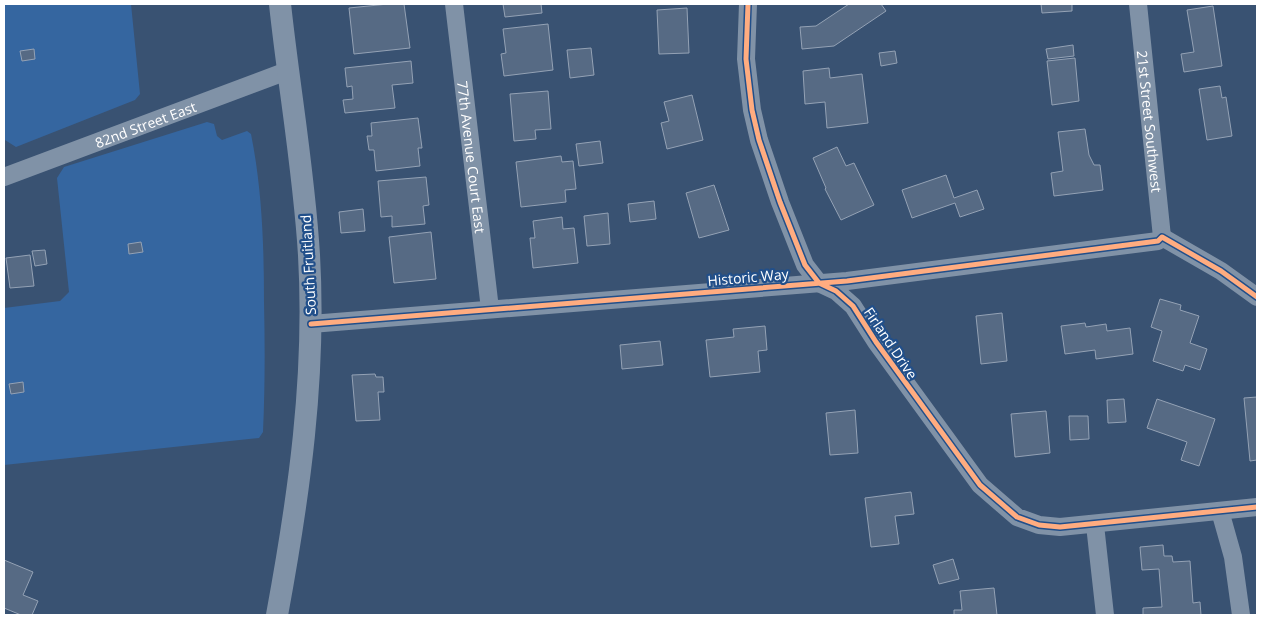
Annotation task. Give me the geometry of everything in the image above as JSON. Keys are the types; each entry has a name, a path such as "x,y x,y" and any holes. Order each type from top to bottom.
{"street":[{"name":"South Fruitland","path":"277,615 293,531 304,452 311,324 309,256 302,169 287,70 280,4"},
{"name":"77th Avenue Court East","path":"454,4 490,309"},
{"name":"Firland Drive","path":"748,4 747,83 759,140 780,202 805,265 819,283 836,291 853,306 876,342 980,485 1017,517 1039,525 1060,527 1096,525 1257,507"},
{"name":"21st Street Southwest","path":"1138,4 1162,237"},
{"name":"82nd Street East","path":"4,177 287,70"},
{"name":"Historic Way","path":"311,324 819,283 1129,245 1158,241 1162,237"},
{"path":"1162,237 1221,271 1257,297"},
{"path":"1220,512 1233,557 1241,615"},
{"path":"1096,525 1105,615"}],"shaded area":[{"path":"4,4 131,4 140,94 135,100 16,147 5,140"},
{"path":"207,122 214,124 217,136 222,140 247,131 251,134 255,155 263,238 265,350 263,432 259,438 4,465 4,308 60,301 69,292 57,178 64,167"}],"building":[{"path":"404,4 410,48 354,54 349,8"},
{"path":"503,4 541,4 542,13 505,17"},
{"path":"849,4 881,4 886,11 834,46 802,49 800,27 816,26"},
{"path":"1041,4 1072,4 1072,11 1042,13"},
{"path":"1213,6 1222,66 1184,72 1181,54 1194,52 1187,10"},
{"path":"687,8 689,53 659,54 657,10"},
{"path":"548,24 553,70 504,76 501,54 506,53 503,29"},
{"path":"1073,45 1074,56 1048,59 1046,49"},
{"path":"591,48 594,75 570,78 567,50"},
{"path":"34,49 35,59 22,61 20,51"},
{"path":"895,51 897,63 881,66 879,53"},
{"path":"1075,58 1079,101 1052,105 1047,61"},
{"path":"411,61 413,83 392,85 395,108 345,113 343,100 353,99 352,86 347,87 345,68"},
{"path":"829,68 830,78 862,74 868,123 827,128 825,102 805,104 803,71"},
{"path":"1220,86 1222,98 1226,97 1232,136 1207,140 1199,89"},
{"path":"548,91 551,129 535,130 536,139 514,141 510,94"},
{"path":"692,95 703,140 667,149 661,123 669,121 664,102"},
{"path":"418,118 422,148 418,148 420,166 376,171 374,150 369,150 367,136 372,136 371,123"},
{"path":"1085,129 1089,155 1094,165 1100,165 1103,190 1054,196 1051,173 1063,171 1058,132"},
{"path":"600,141 603,163 579,166 576,144"},
{"path":"837,147 846,166 854,163 874,205 841,220 825,189 813,158"},
{"path":"561,156 562,162 573,161 576,189 565,190 566,202 521,207 516,162"},
{"path":"946,175 954,198 977,190 984,209 960,217 955,203 912,218 902,190"},
{"path":"426,177 429,205 423,206 425,224 392,227 392,216 381,217 378,181"},
{"path":"714,185 729,230 699,238 686,193"},
{"path":"654,201 656,219 630,222 628,204"},
{"path":"363,209 365,231 341,233 339,212"},
{"path":"608,213 610,244 587,246 584,216"},
{"path":"562,217 563,229 574,228 578,263 533,268 530,238 535,238 533,221"},
{"path":"431,232 436,279 394,283 389,237"},
{"path":"141,242 143,252 129,254 128,244"},
{"path":"45,250 47,264 35,266 32,251"},
{"path":"30,255 34,286 10,288 6,258"},
{"path":"1160,299 1181,305 1180,310 1199,316 1190,343 1207,349 1200,370 1185,365 1183,371 1153,361 1162,331 1151,327"},
{"path":"1002,313 1007,361 981,364 976,316"},
{"path":"1085,323 1086,327 1106,324 1107,331 1130,328 1133,354 1096,359 1095,350 1065,354 1061,326"},
{"path":"765,326 767,350 758,351 760,372 710,377 706,340 734,337 733,329"},
{"path":"660,341 663,365 622,369 620,345"},
{"path":"375,374 376,377 383,377 384,392 378,392 380,420 356,421 352,375"},
{"path":"23,382 24,392 11,394 9,384"},
{"path":"1257,397 1257,460 1250,461 1244,398"},
{"path":"1124,399 1126,422 1108,423 1107,400"},
{"path":"1157,399 1215,419 1199,466 1181,460 1187,442 1147,428"},
{"path":"855,410 858,453 830,455 826,413"},
{"path":"1046,411 1050,453 1015,457 1011,414"},
{"path":"1069,416 1088,416 1089,439 1070,440"},
{"path":"911,492 914,514 895,516 899,544 871,547 865,498"},
{"path":"1163,545 1164,556 1172,556 1173,562 1190,561 1193,603 1200,602 1201,615 1143,615 1143,608 1162,607 1159,569 1142,570 1140,547"},
{"path":"953,559 959,579 939,584 933,565"},
{"path":"4,560 33,572 23,595 38,601 32,615 21,615 4,608"},
{"path":"994,588 997,615 954,615 954,610 962,610 960,591"}],"cycle path":[{"path":"748,4 746,59 752,110 759,140 780,202 805,265 819,283 836,291 853,306 876,342 980,485 1017,517 1039,525 1060,527 1257,507"},
{"path":"311,324 847,281 1158,241 1162,237 1221,271 1257,297"}]}
